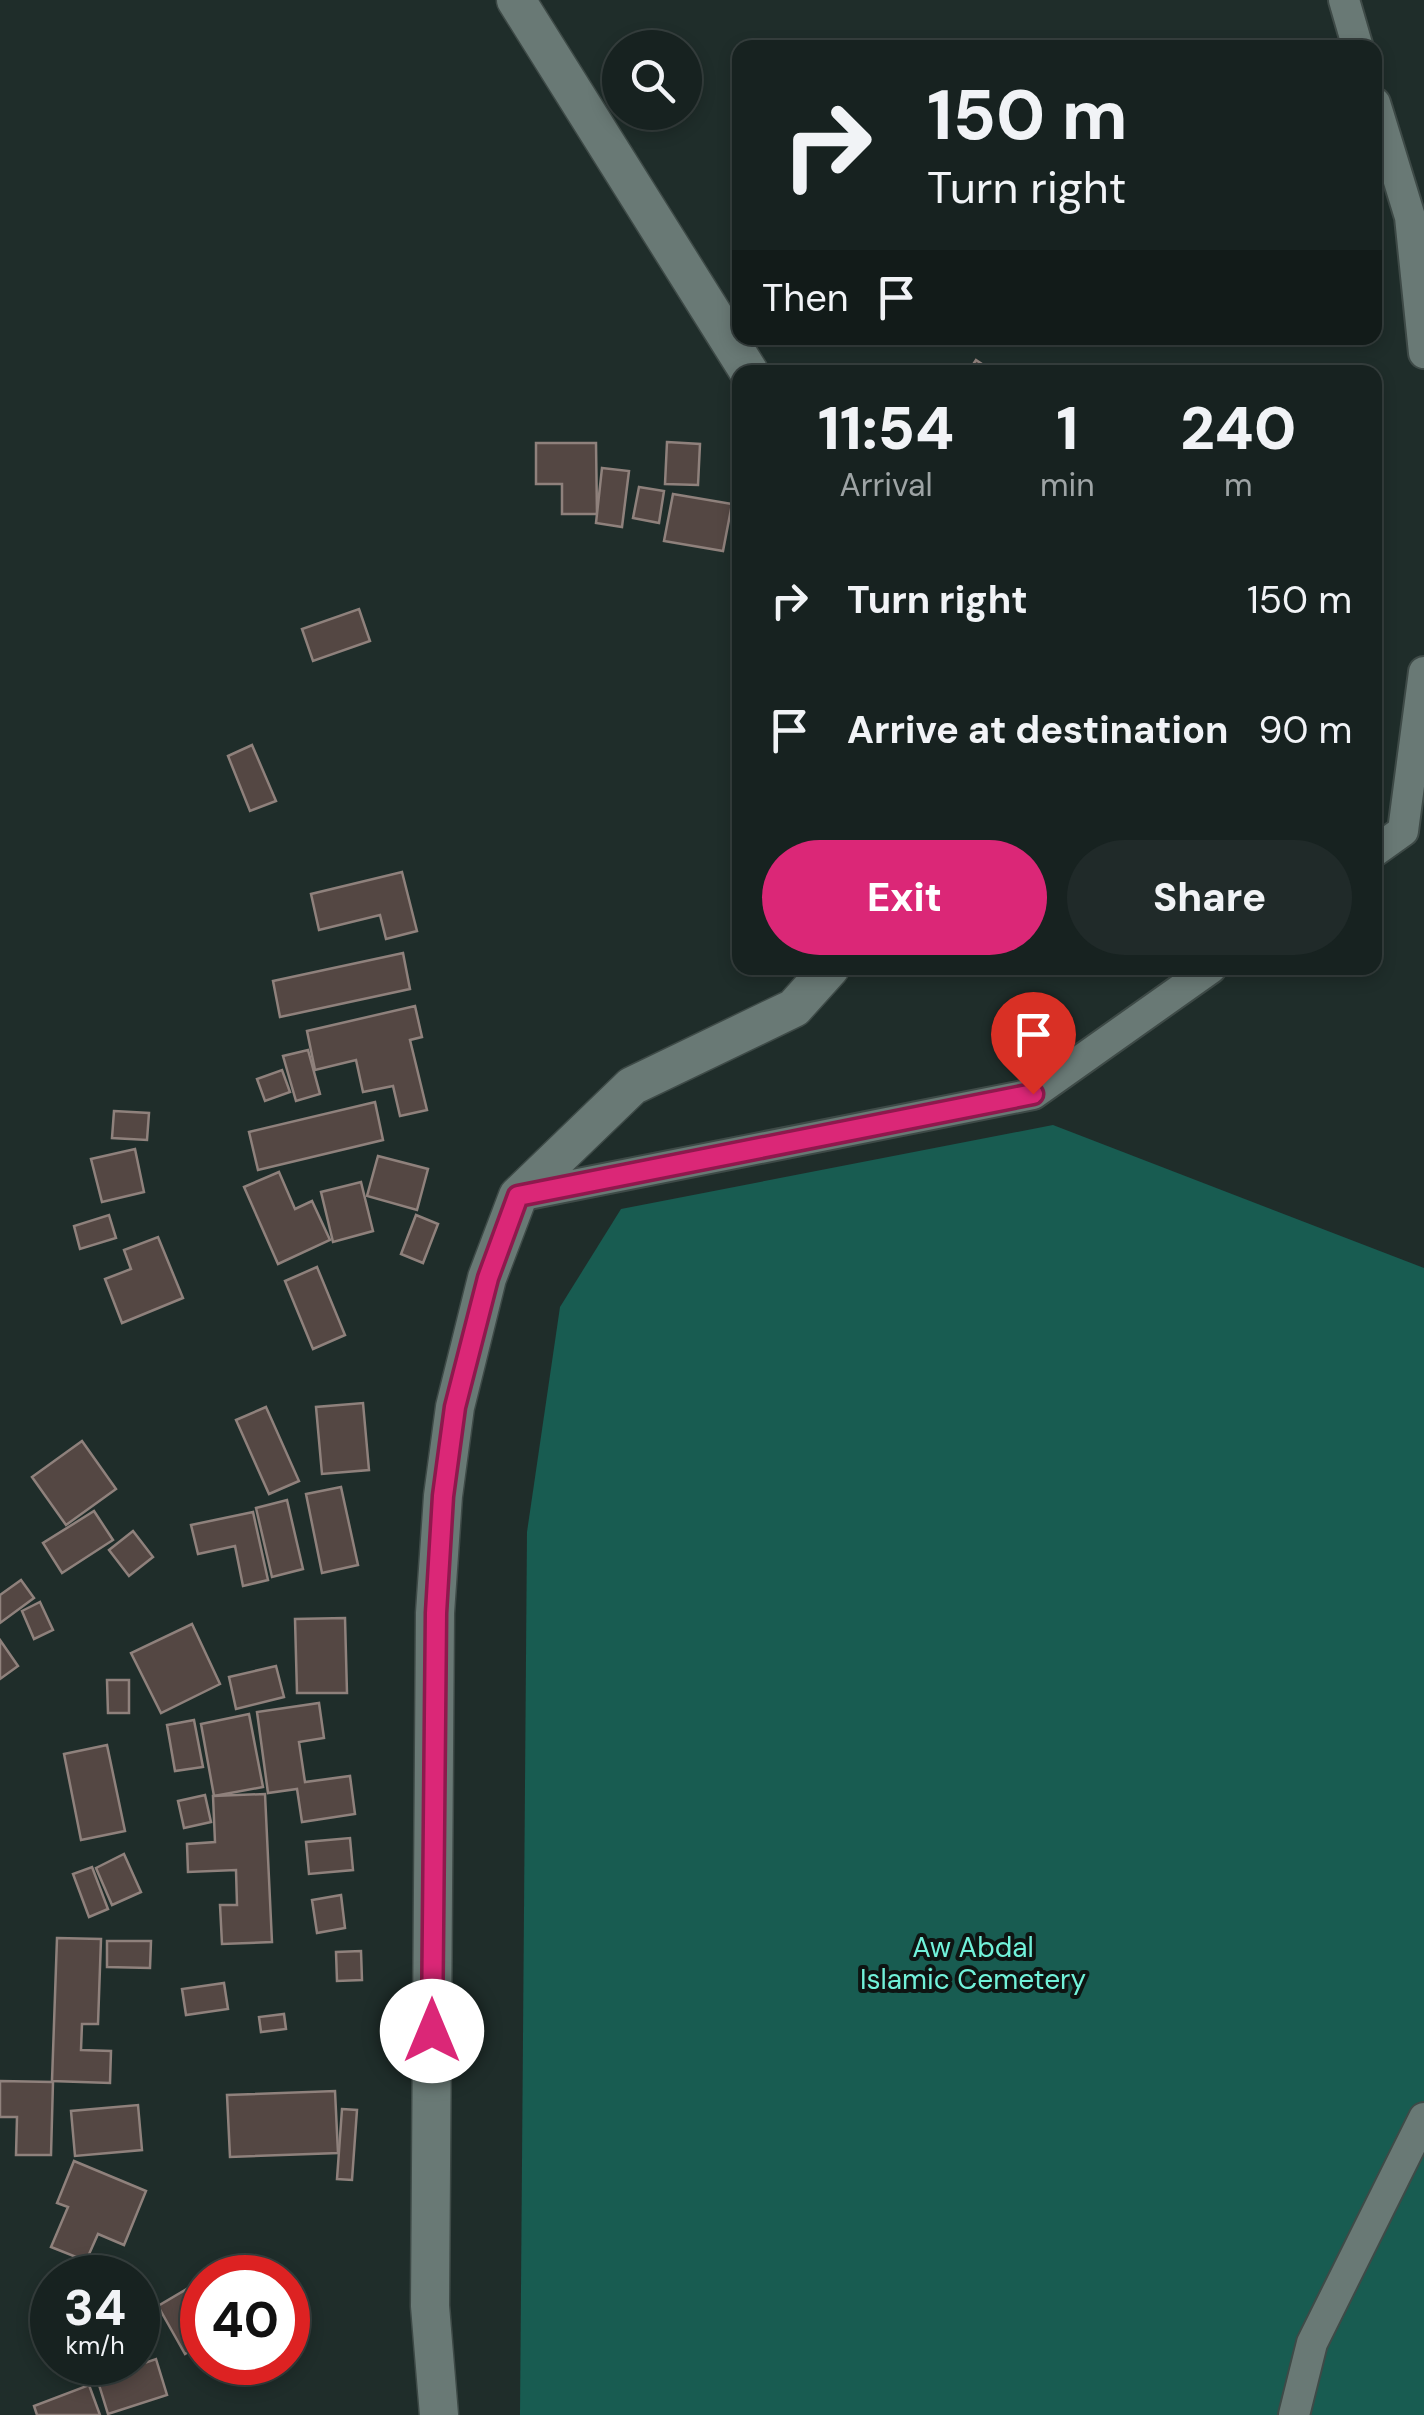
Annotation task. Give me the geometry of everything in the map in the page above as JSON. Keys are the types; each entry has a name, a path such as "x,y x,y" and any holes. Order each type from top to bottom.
{"street":[{"path":"516,0 744,365"},
{"path":"1344,0 1356,40"},
{"path":"1382,126 1410,217 1424,354"},
{"path":"1382,846 1403,831 1424,672"},
{"path":"439,2415 430,2286 436,1613 443,1496 455,1407 488,1278 518,1196 632,1086 794,1008 824,975"},
{"path":"518,1196 1033,1094 1201,975"},
{"path":"1294,2415 1312,2343 1424,2118"}],"green space":[{"name":"Aw Abdal Islamic Cemetery","path":"1053,1125 1424,1268 1424,2415 520,2415 527,1532 560,1307 621,1209"}],"building":[{"path":"667,442 700,444 698,485 665,484"},
{"path":"536,443 596,443 597,514 562,514 562,484 536,484"},
{"path":"602,468 629,471 622,527 596,523"},
{"path":"639,487 664,491 659,523 633,518"},
{"path":"673,494 732,504 723,551 664,541"},
{"path":"359,609 370,641 313,661 302,629"},
{"path":"252,745 276,801 250,811 228,756"},
{"path":"402,872 417,931 386,939 380,915 319,930 311,894"},
{"path":"403,953 410,989 280,1017 273,981"},
{"path":"415,1006 422,1037 410,1040 427,1110 400,1116 393,1086 363,1092 356,1060 315,1070 307,1031"},
{"path":"308,1050 320,1094 296,1101 283,1056"},
{"path":"282,1070 290,1092 265,1101 257,1079"},
{"path":"375,1102 383,1140 258,1170 249,1132"},
{"path":"114,1111 149,1113 147,1140 112,1138"},
{"path":"135,1149 144,1192 102,1202 91,1159"},
{"path":"378,1156 428,1169 417,1210 367,1196"},
{"path":"279,1172 295,1209 312,1201 330,1240 278,1264 244,1187"},
{"path":"361,1182 373,1231 333,1242 321,1192"},
{"path":"109,1215 116,1238 80,1249 74,1226"},
{"path":"416,1215 438,1224 423,1263 401,1254"},
{"path":"158,1237 183,1298 122,1323 105,1279 131,1269 124,1250"},
{"path":"317,1267 345,1335 313,1349 285,1281"},
{"path":"363,1403 369,1470 322,1474 316,1407"},
{"path":"266,1407 299,1481 269,1494 236,1420"},
{"path":"82,1441 116,1489 66,1525 32,1477"},
{"path":"341,1487 358,1565 322,1573 306,1494"},
{"path":"287,1500 303,1569 272,1577 256,1508"},
{"path":"94,1511 113,1540 62,1573 43,1543"},
{"path":"253,1512 268,1580 243,1586 235,1546 198,1554 191,1525"},
{"path":"133,1531 153,1557 129,1576 109,1550"},
{"path":"21,1580 34,1598 0,1623 0,1595"},
{"path":"40,1602 53,1630 34,1639 22,1611"},
{"path":"345,1618 347,1693 297,1693 295,1619"},
{"path":"192,1624 220,1684 161,1713 131,1653"},
{"path":"0,1640 18,1666 0,1679"},
{"path":"276,1666 284,1697 236,1709 229,1677"},
{"path":"107,1680 129,1680 129,1713 108,1713"},
{"path":"319,1703 324,1738 299,1742 305,1782 350,1776 355,1814 302,1822 297,1789 268,1793 257,1712"},
{"path":"249,1714 263,1787 214,1796 201,1724"},
{"path":"194,1720 203,1767 175,1771 167,1725"},
{"path":"107,1745 125,1831 81,1840 64,1754"},
{"path":"265,1794 272,1942 222,1944 220,1905 237,1905 236,1870 188,1872 187,1844 215,1842 213,1796"},
{"path":"205,1795 211,1822 184,1828 178,1801"},
{"path":"350,1838 353,1870 309,1874 306,1842"},
{"path":"124,1854 141,1892 112,1905 96,1868"},
{"path":"92,1867 108,1909 89,1917 73,1874"},
{"path":"341,1895 345,1928 317,1933 312,1900"},
{"path":"57,1938 101,1939 98,2024 82,2024 81,2050 111,2051 110,2083 52,2081"},
{"path":"107,1941 151,1941 150,1968 107,1967"},
{"path":"361,1951 362,1980 337,1981 336,1952"},
{"path":"224,1983 228,2009 186,2015 182,1989"},
{"path":"284,2014 286,2029 261,2032 259,2017"},
{"path":"0,2081 53,2082 51,2155 16,2155 17,2117 0,2117"},
{"path":"335,2091 338,2153 230,2157 227,2095"},
{"path":"138,2105 142,2150 75,2156 71,2111"},
{"path":"342,2109 357,2110 352,2180 337,2179"},
{"path":"74,2161 146,2191 124,2245 98,2234 89,2255 71,2255 51,2247 68,2207 57,2203"},
{"path":"180,2293 180,2345 160,2310 160,2305"},
{"path":"160,2372 167,2395 108,2414 99,2385 160,2385"},
{"path":"89,2385 100,2415 37,2415 34,2406"}],"route":[{"path":"432,2031 436,1613 443,1496 455,1407 488,1278 518,1196 1033,1094"}]}
